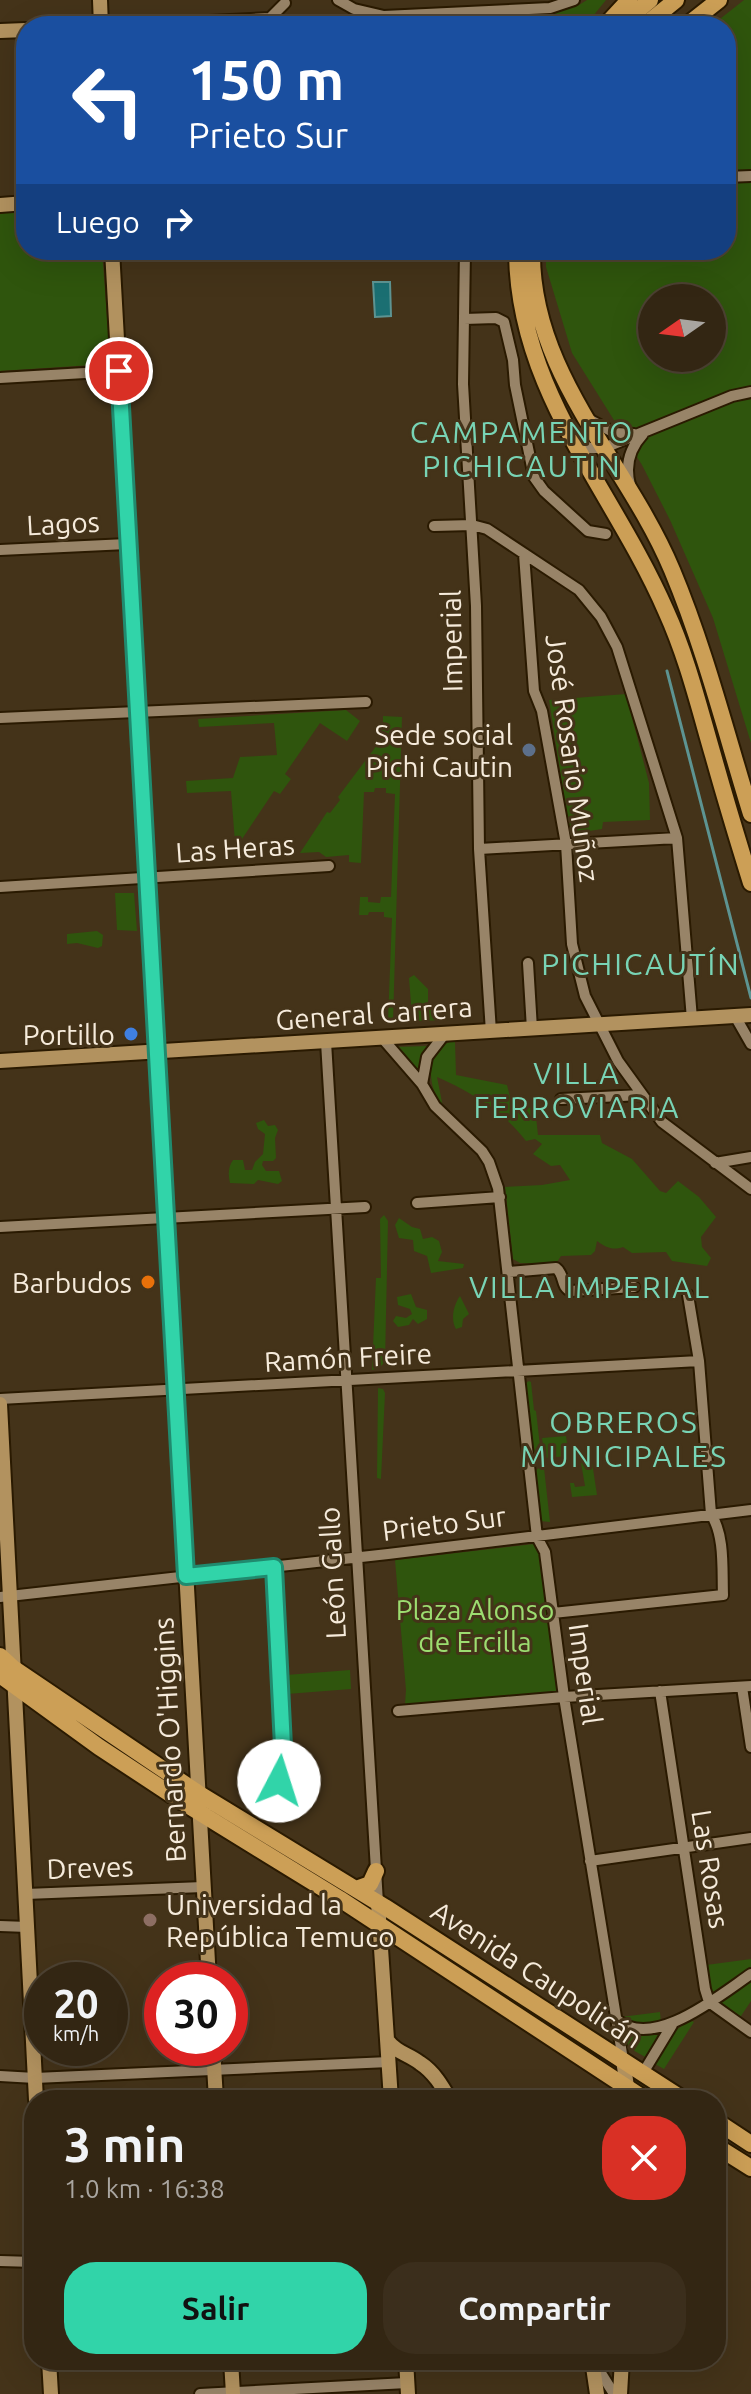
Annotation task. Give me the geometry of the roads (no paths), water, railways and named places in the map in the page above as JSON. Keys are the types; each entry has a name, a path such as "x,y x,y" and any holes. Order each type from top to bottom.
{"main road":[{"path":"614,16 629,0"},
{"path":"631,16 650,0"},
{"path":"656,16 676,0"},
{"path":"699,16 719,0"},
{"name":"Bernardo O'Higgins","path":"113,260 208,1962"},
{"path":"518,260 529,339 546,388 646,570 675,630 751,883"},
{"path":"533,260 535,295 543,330 561,373 584,416 633,491 664,550 684,600 751,814"},
{"name":"General Carrera","path":"0,1061 751,1015"},
{"path":"0,1401 6,1672"},
{"name":"Avenida Caupolicán","path":"0,1656 14,1688 200,1813 380,1926 622,2090"},
{"name":"Avenida Caupolicán","path":"6,1672 356,1889 669,2090"},
{"path":"14,1688 36,2090"},
{"path":"356,1889 370,1884 376,1871"},
{"name":"León Gallo","path":"378,1903 390,2090"},
{"path":"387,2039 396,2051 418,2061 433,2073 444,2090"},
{"path":"623,2060 627,2090"},
{"path":"214,2066 215,2090"},
{"path":"726,2128 751,2144"},
{"path":"726,2152 751,2168"},
{"path":"50,2370 51,2394"},
{"path":"232,2370 233,2393"},
{"path":"593,2370 597,2394"},
{"path":"617,2394 621,2370"}],"street":[{"path":"338,0 354,9 384,16 550,8 574,0"},
{"path":"275,16 285,3"},
{"name":"Imperial","path":"465,260 463,384 472,525 479,849 491,1032"},
{"path":"464,319 496,318 504,322 534,477 544,491 588,531 606,534"},
{"path":"0,378 119,371"},
{"path":"571,435 584,446 604,448 732,396 751,392"},
{"path":"584,416 615,433 644,432"},
{"path":"633,491 628,477 628,462 635,443 644,432"},
{"path":"434,526 472,525 487,529 579,590 610,632 677,838 692,1019"},
{"name":"Lagos","path":"0,550 127,544"},
{"name":"José Rosario Muñoz","path":"524,554 534,691 542,711 566,844 574,956 585,996 618,1061 662,1122 751,1189"},
{"path":"0,718 366,702"},
{"path":"479,849 677,838"},
{"name":"Las Heras","path":"0,887 329,866"},
{"path":"528,963 532,1029"},
{"path":"735,1016 751,1044"},
{"path":"422,1084 427,1057 444,1035"},
{"name":"Imperial","path":"383,1039 422,1084 435,1106 482,1151 494,1175 500,1197 537,1537 545,1552 564,1697 623,2060"},
{"name":"León Gallo","path":"326,1042 378,1903"},
{"path":"561,1099 641,1095"},
{"path":"715,1163 751,1157"},
{"path":"417,1203 500,1197"},
{"path":"0,1227 365,1207"},
{"path":"509,1272 556,1268 567,1290 571,1291 634,1287"},
{"path":"553,1613 723,1595 720,1537 718,1525 711,1514 699,1361 688,1295"},
{"name":"Ramón Freire","path":"0,1401 699,1361"},
{"name":"Prieto Sur","path":"5,1596 358,1558 751,1510"},
{"path":"274,1567 284,1766 279,1781"},
{"path":"398,1711 747,1686 751,1747"},
{"name":"Las Rosas","path":"660,1691 709,2002"},
{"path":"590,1861 751,1838"},
{"name":"Dreves","path":"26,1894 203,1887"},
{"path":"0,1926 28,1927"},
{"path":"616,2019 631,2029 672,2025 751,1974"},
{"path":"709,2002 751,2032"},
{"path":"643,2073 672,2025"},
{"path":"0,2076 35,2078 389,2062"},
{"path":"0,2261 24,2262"},
{"path":"599,2370 617,2394"},
{"path":"623,2370 628,2394"},
{"path":"200,2394 407,2388"}],"water":[{"path":"373,282 390,282 391,316 375,317"}],"waterway":[{"path":"667,671 751,998"}],"place":[{"name":"Sede social Pichi Cautin","path":"529,750"},
{"name":"Portillo","path":"131,1034"},
{"name":"Barbudos","path":"148,1282"},
{"name":"Universidad la República Temuco","path":"150,1920"}],"district":[{"name":"CAMPAMENTO PICHICAUTIN","path":"522,449"},
{"name":"PICHICAUTÍN","path":"641,964"},
{"name":"VILLA FERROVIARIA","path":"577,1090"},
{"name":"VILLA IMPERIAL","path":"590,1287"},
{"name":"OBREROS MUNICIPALES","path":"624,1439"}],"park label":[{"name":"Plaza Alonso de Ercilla","path":"475,1625"}]}
